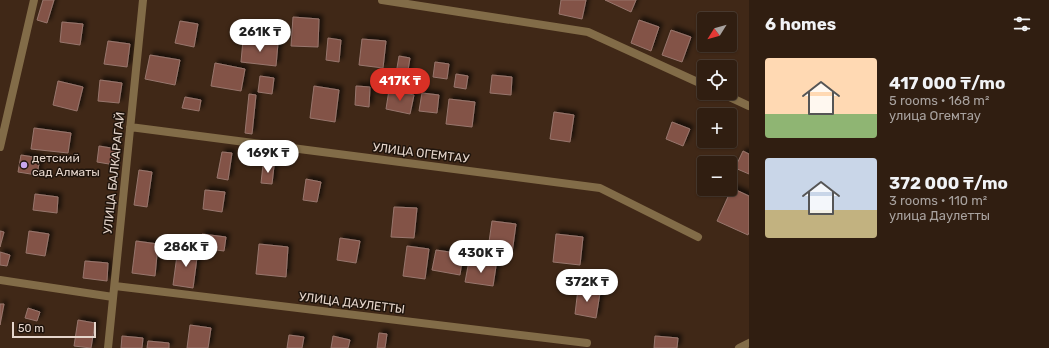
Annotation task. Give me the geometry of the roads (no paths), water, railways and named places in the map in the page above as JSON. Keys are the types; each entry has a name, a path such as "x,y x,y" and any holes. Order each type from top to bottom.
{"street":[{"path":"0,147 34,0"},
{"name":"УЛИЦА БАЛКАРАГАЙ","path":"108,348 143,0"},
{"path":"382,0 588,32 697,82"},
{"path":"736,100 749,106"},
{"name":"УЛИЦА ОГЕМТАУ","path":"130,127 600,188 698,237"},
{"path":"0,280 113,297"},
{"name":"УЛИЦА ДАУЛЕТТЫ","path":"114,286 587,343"},
{"path":"739,348 749,343"}],"place":[{"name":"детский сад Алматы","path":"24,165"}]}
